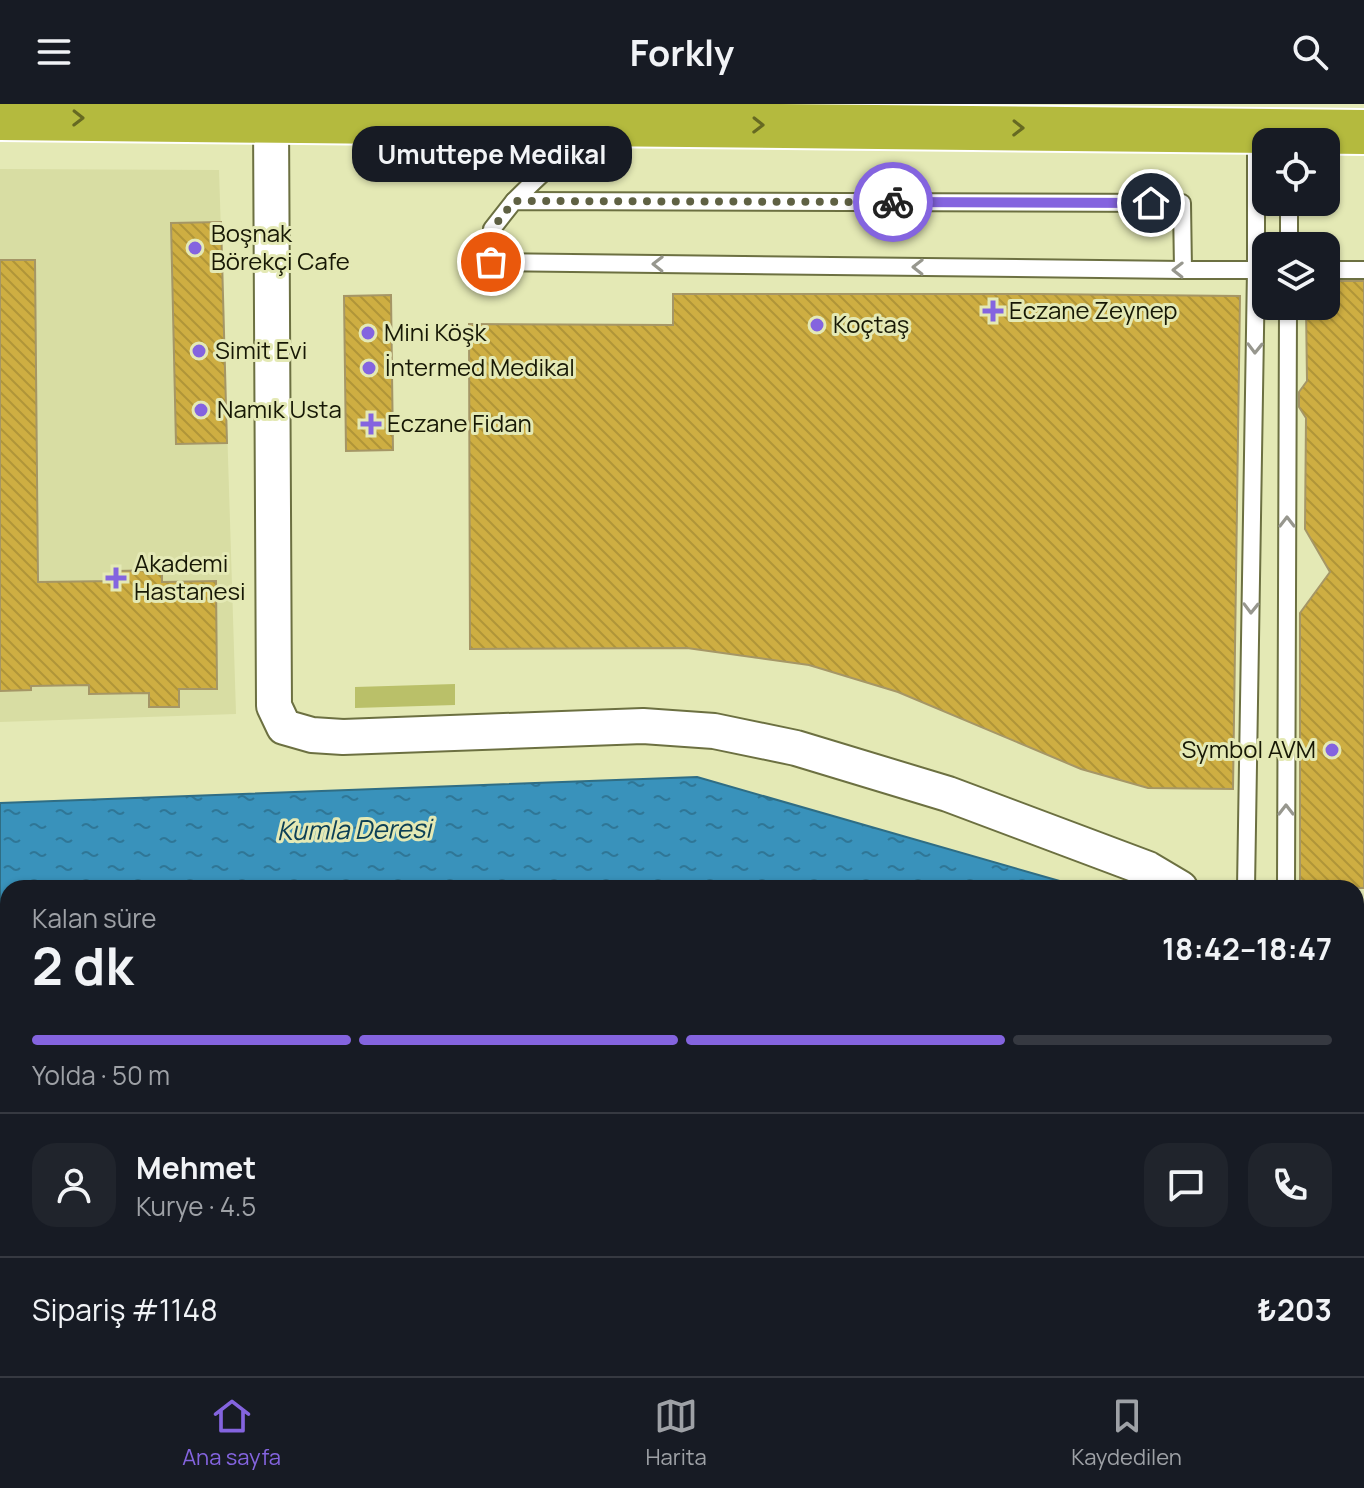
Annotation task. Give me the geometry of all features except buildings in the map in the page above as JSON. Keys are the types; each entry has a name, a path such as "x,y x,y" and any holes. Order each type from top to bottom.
{"highway":[{"path":"0,118 690,124 1252,134"},
{"path":"1340,133 1364,132"}],"street":[{"path":"271,120 274,706 284,727 312,735 343,737 643,726 714,731 796,748 948,794 1148,869 1167,880"}],"lane":[{"path":"690,124 574,149 514,201 492,229 491,262 1252,270"},
{"path":"514,201 1182,203 1183,270"},
{"path":"1340,270 1364,270"},
{"path":"1246,880 1260,320"},
{"path":"1286,880 1288,320"}],"shaded area":[{"name":"Akademi Hastanesi","path":"0,169 219,170 236,714 0,722"}],"green space":[{"path":"455,684 455,705 355,708 355,687"}],"water":[{"name":"Kumla Deresi","path":"697,777 1056,880 0,880 0,803"}],"way so far":[{"path":"491,262 492,229 514,201 893,202"}],"place":[{"name":"Boşnak Börekçi Cafe","path":"195,248"},
{"name":"Umuttepe Medikal","path":"491,262"},
{"name":"Eczane Zeynep","path":"993,311"},
{"name":"Koçtaş","path":"817,325"},
{"name":"Mini Köşk","path":"368,333"},
{"name":"Simit Evi","path":"199,351"},
{"name":"İntermed Medikal","path":"369,368"},
{"name":"Namık Usta","path":"201,410"},
{"name":"Eczane Fidan","path":"371,424"},
{"name":"Akademi Hastanesi","path":"116,578"},
{"name":"Symbol AVM","path":"1332,750"}],"route":[{"path":"893,202 1151,203"}]}
